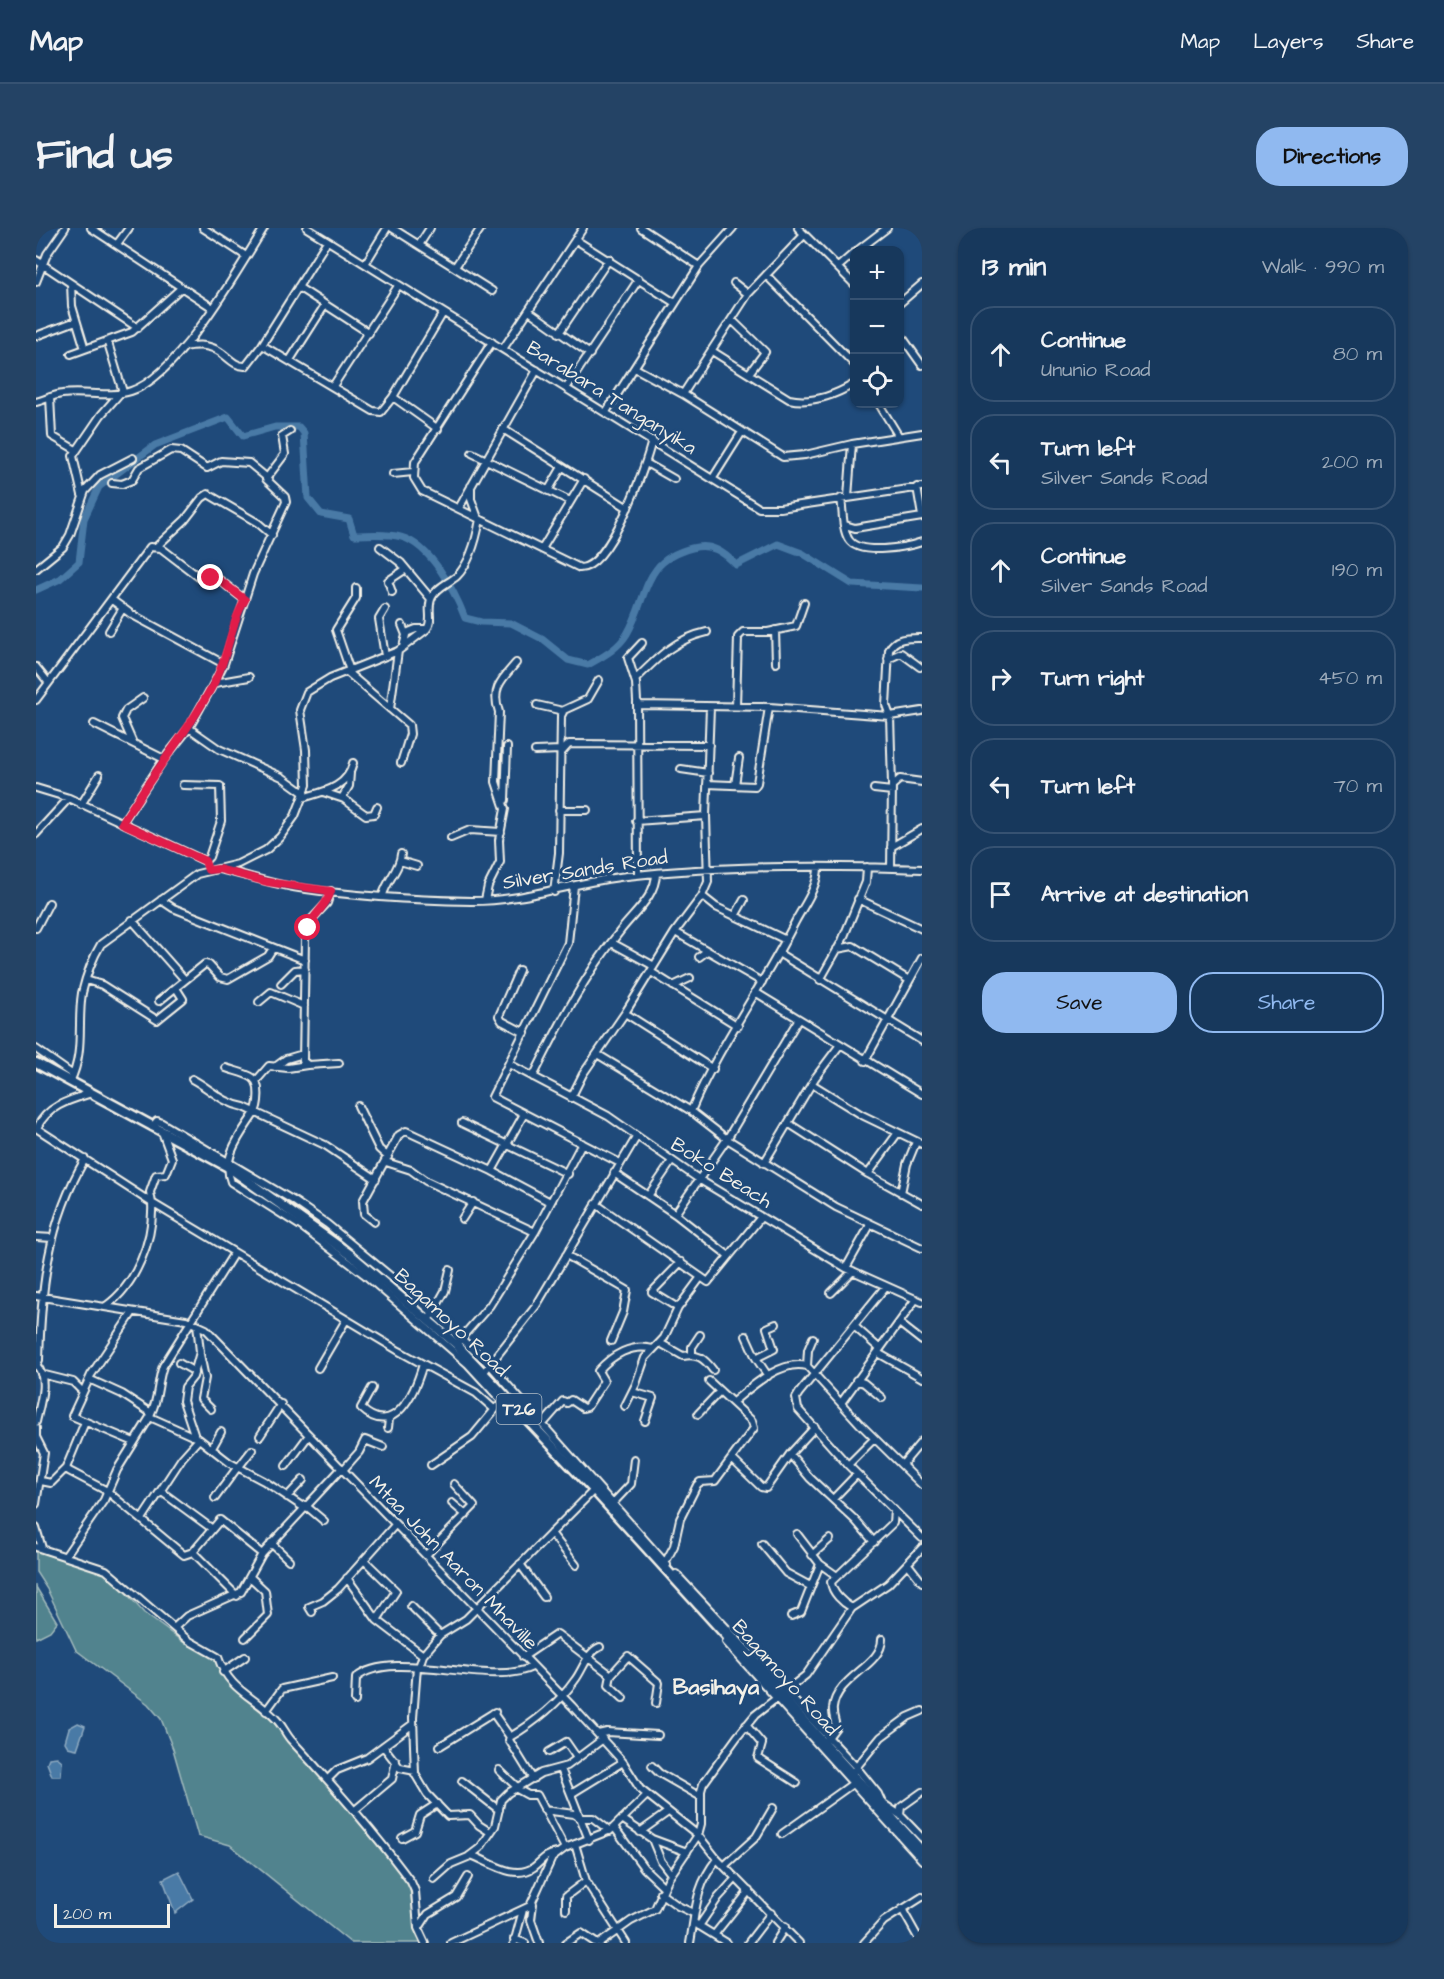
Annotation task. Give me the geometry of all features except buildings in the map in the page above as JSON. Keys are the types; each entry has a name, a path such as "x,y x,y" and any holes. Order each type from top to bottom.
{"highway":[{"name":"Bagamoyo Road","path":"36,1063 72,1078 92,1093 152,1127 229,1165 431,1317 459,1341 505,1398 594,1490 781,1696 854,1770 855,1781 921,1844"}],"street":[{"path":"36,282 39,262 65,228"},
{"path":"92,228 213,308"},
{"path":"117,244 129,228"},
{"path":"203,228 246,256"},
{"path":"36,402 62,394 132,391 149,381 184,347 213,308 264,228"},
{"name":"Barabara Tanganyika","path":"307,228 764,509 919,487"},
{"path":"366,264 390,228 492,291"},
{"path":"419,245 430,228"},
{"path":"455,267 481,228"},
{"path":"503,349 583,228"},
{"path":"641,228 699,266"},
{"path":"652,234 656,228"},
{"path":"606,412 699,266 734,228"},
{"path":"798,228 850,279"},
{"path":"863,246 887,228"},
{"path":"683,394 748,294 804,235"},
{"path":"576,240 675,303"},
{"path":"184,347 199,344 211,347 244,367 262,345 327,241"},
{"path":"838,267 850,258"},
{"path":"559,333 609,259"},
{"path":"39,262 138,328"},
{"path":"767,276 850,358"},
{"path":"567,387 639,279"},
{"path":"734,283 748,294"},
{"path":"71,284 71,301 86,349"},
{"path":"903,300 922,284"},
{"path":"333,386 398,286"},
{"path":"71,354 108,343 138,328 181,288"},
{"path":"298,288 369,333"},
{"path":"290,360 325,305"},
{"path":"529,311 590,354"},
{"path":"262,345 376,412 385,408 393,397 443,313"},
{"path":"732,320 765,352 750,372"},
{"path":"36,336 76,321"},
{"path":"904,340 921,363"},
{"path":"492,342 415,462 413,472 417,486 422,491 580,568 586,568 600,557 628,508 646,463 652,440"},
{"path":"108,343 122,392"},
{"path":"712,351 750,372 789,399 805,401 850,387"},
{"path":"634,368 683,394 783,457 806,455 898,435 922,433"},
{"path":"459,508 537,370"},
{"path":"82,495 73,461 76,450 101,415 122,392"},
{"path":"50,397 51,436 76,450"},
{"path":"393,397 438,429"},
{"path":"881,408 898,435"},
{"path":"503,429 628,508"},
{"path":"266,477 285,454 282,436 290,431"},
{"path":"713,478 742,432"},
{"path":"852,444 844,498 845,525 849,541 862,548 884,549 922,542"},
{"path":"112,483 122,484 132,480 139,468 171,450 181,451 207,468 212,468 221,461 249,463 266,477 266,482 286,499 253,574 224,664 189,728 164,759 122,823"},
{"path":"472,453 570,501"},
{"path":"36,569 60,550 66,541 82,495 100,475 133,458"},
{"path":"646,463 674,479"},
{"path":"548,491 562,467"},
{"path":"393,474 413,472"},
{"path":"542,549 584,479"},
{"path":"431,599 460,571 473,545 479,519 471,499 471,486"},
{"path":"845,525 855,528 922,517 919,487"},
{"path":"36,700 154,547 185,520 202,498 208,494 258,523 272,535"},
{"path":"154,547 161,548 202,581 217,578 245,600"},
{"path":"36,1049 72,1078 80,1053 82,999 86,980 101,944 197,874 238,864 266,850 295,816 303,795 307,776 300,710 303,700 315,685 400,649 430,625 431,599 406,569 380,547"},
{"path":"392,592 388,581 406,569"},
{"path":"356,588 356,598 336,630 348,671 410,729 401,763"},
{"path":"112,600 224,664"},
{"path":"736,706 738,637 743,632 796,626 804,603"},
{"path":"109,631 123,608"},
{"path":"385,609 379,619 385,656"},
{"path":"390,709 400,649 406,633 402,625"},
{"path":"406,633 416,629 426,629"},
{"path":"775,630 776,663"},
{"path":"635,680 661,652 685,638 707,632"},
{"path":"891,868 890,716 886,705 889,647 904,638 922,638"},
{"path":"638,874 637,701 635,680 628,658 642,643"},
{"path":"888,659 901,653 920,666"},
{"path":"505,806 496,782 499,711 495,702 498,686 516,663"},
{"path":"36,667 48,682"},
{"path":"214,683 249,677"},
{"path":"537,705 562,711 588,699 599,680"},
{"path":"132,741 122,718 126,710 143,698"},
{"path":"637,701 640,705 769,707 890,716 922,711"},
{"path":"571,1098 675,932 702,896 709,869 706,816 710,707"},
{"path":"707,784 755,786 769,707"},
{"path":"554,892 559,853 559,728 562,711"},
{"path":"94,724 164,759"},
{"path":"189,728 214,746 282,777 303,795 336,788 350,773"},
{"path":"535,751 560,752 569,744 709,745"},
{"path":"485,900 488,886 500,862 507,747"},
{"path":"735,785 739,758"},
{"path":"342,798 350,786 353,763"},
{"path":"681,769 708,773"},
{"path":"81,805 99,775"},
{"path":"874,789 892,788 900,779 922,782"},
{"path":"183,785 220,786 221,821 209,857 205,861"},
{"path":"36,788 69,798 205,861 208,870"},
{"path":"323,792 342,798 370,816 375,814 377,807"},
{"path":"56,795 61,805"},
{"path":"36,834 69,798"},
{"path":"559,810 587,810"},
{"path":"636,821 706,816"},
{"path":"891,847 922,829"},
{"path":"451,838 470,830 501,832"},
{"path":"383,895 401,857 417,866"},
{"path":"691,1111 755,992 780,954 815,884 818,867"},
{"name":"Silver Sands Road","path":"219,869 267,882 331,891 485,900 521,898 638,874 709,869 818,867 922,869"},
{"path":"820,980 842,939 867,882 867,867"},
{"path":"533,1077 566,1014 612,943 654,888 656,873"},
{"path":"574,886 568,943 493,1099 620,1163"},
{"path":"308,1065 304,1063 303,1054 306,933 312,919 327,903 331,891"},
{"path":"702,896 735,916 786,940"},
{"path":"858,899 922,928"},
{"path":"161,900 173,908 305,960"},
{"path":"735,916 744,900"},
{"path":"36,928 49,903"},
{"path":"132,920 185,980"},
{"path":"675,932 762,982"},
{"path":"842,939 848,945 866,952 909,980"},
{"path":"612,943 673,986 738,1026"},
{"path":"837,949 848,945"},
{"path":"159,1001 207,964 220,977 228,979 268,956 273,948"},
{"path":"699,957 707,951"},
{"path":"780,954 922,1041"},
{"path":"865,1061 922,958"},
{"path":"281,984 295,969 304,969"},
{"path":"519,970 499,1016 502,1022 525,1033"},
{"path":"673,986 690,978"},
{"path":"86,980 102,985 157,1020 183,999 176,988"},
{"path":"259,1002 271,992 304,1006"},
{"path":"755,992 839,1046 922,1094"},
{"path":"625,1013 713,1069"},
{"path":"675,1214 727,1139 798,1020"},
{"path":"764,1163 812,1084 839,1046"},
{"path":"275,1067 286,1059 303,1054"},
{"path":"597,1054 691,1111 727,1139 764,1163 870,1225 922,1248"},
{"path":"256,1081 266,1068 339,1063"},
{"name":"Boko Beach","path":"509,1065 608,1116 700,1180 846,1268 919,1300"},
{"path":"226,1068 256,1081"},
{"path":"192,1079 207,1087 219,1099 255,1112 325,1145 376,1179"},
{"path":"229,1165 237,1137 255,1112 258,1089 256,1081"},
{"path":"812,1084 897,1134 919,1143 907,1164 901,1193"},
{"path":"92,1093 53,1108 42,1118 36,1128 234,1253 476,1394 495,1410"},
{"path":"358,1106 387,1160 534,1232"},
{"path":"492,1171 524,1114"},
{"path":"152,1127 157,1121 327,1224 431,1317 445,1291 450,1270"},
{"path":"462,1123 568,1174"},
{"path":"788,1123 868,1174 922,1204"},
{"path":"374,1222 364,1214 362,1206 399,1135 406,1131 492,1171 550,1202"},
{"path":"106,1306 122,1293 132,1277 151,1225 150,1192 156,1175 166,1174 172,1159 162,1132"},
{"path":"868,1174 897,1134"},
{"path":"484,1372 536,1306 637,1136"},
{"path":"582,1143 568,1174 488,1308 459,1341 490,1365 614,1502 922,1860"},
{"path":"36,1422 42,1393 41,1374 36,1366 39,1360 39,1297 65,1195 85,1159"},
{"path":"648,1196 672,1161"},
{"path":"614,1173 675,1214 729,1256"},
{"path":"462,1219 473,1202"},
{"path":"596,1204 710,1282 761,1217"},
{"path":"846,1268 870,1225"},
{"path":"36,1237 53,1238"},
{"path":"322,1237 442,1340 505,1398 472,1437 430,1466"},
{"path":"66,1555 107,1491 150,1415 158,1398 158,1380 163,1366 195,1323 234,1253"},
{"path":"566,1255 627,1290 623,1312 611,1341"},
{"path":"678,1308 652,1292 681,1262"},
{"path":"831,1293 853,1271"},
{"path":"625,1406 645,1358 660,1343 678,1308 701,1277"},
{"path":"886,1286 796,1398 798,1408 856,1474 922,1538"},
{"name":"Mtaa John Aaron Mhaville","path":"39,1297 106,1306 195,1323 218,1339 601,1737 623,1762 636,1784 698,1835 717,1859 799,1943"},
{"path":"841,1403 899,1323 919,1300"},
{"path":"133,1312 91,1375 91,1380 82,1391 72,1416 134,1442"},
{"path":"318,1368 346,1320"},
{"path":"195,1323 205,1378 201,1399 211,1408"},
{"path":"899,1323 922,1341"},
{"path":"756,1358 774,1350 767,1328 776,1324"},
{"path":"855,1326 879,1351 922,1378"},
{"path":"692,1353 692,1347 700,1335"},
{"path":"746,1336 756,1358 768,1376"},
{"path":"807,1366 808,1350 813,1338"},
{"path":"660,1343 683,1356 692,1353 704,1360 713,1370"},
{"path":"543,1424 563,1401 567,1403 571,1400 583,1408 587,1407 604,1381 598,1371 608,1361 632,1347 653,1350"},
{"path":"197,1438 183,1401 185,1387 195,1372 200,1354"},
{"path":"179,1363 195,1372"},
{"path":"372,1388 361,1408 379,1419 389,1419 403,1408 423,1364"},
{"path":"733,1402 768,1376 788,1368 807,1366 874,1438 922,1485"},
{"path":"41,1374 73,1382 82,1391"},
{"path":"91,1380 122,1394 150,1415 197,1438 238,1468 304,1506 324,1521"},
{"path":"665,1563 674,1546 679,1521 697,1485 702,1482 715,1481 754,1428 752,1421 709,1380"},
{"path":"856,1380 864,1383 882,1398"},
{"path":"698,1414 720,1391"},
{"path":"632,1392 653,1398 645,1421"},
{"path":"260,1436 280,1404"},
{"path":"388,1428 389,1419"},
{"path":"41,1481 48,1484 54,1482 66,1468 85,1422"},
{"path":"732,1459 765,1488 790,1454 815,1427"},
{"path":"36,1428 36,1437 44,1453 36,1504"},
{"path":"212,1448 222,1432"},
{"path":"286,1466 309,1435"},
{"path":"142,1519 197,1438"},
{"path":"848,1465 874,1438"},
{"path":"174,1628 187,1616 237,1596 271,1543 304,1506 359,1452 365,1440 383,1447"},
{"path":"902,1466 922,1441"},
{"path":"215,1498 252,1450"},
{"path":"790,1454 810,1478 834,1499 874,1542"},
{"path":"614,1502 631,1484 634,1459"},
{"path":"66,1468 107,1491 181,1553 188,1556 193,1552 220,1520 262,1554"},
{"path":"834,1499 856,1474"},
{"path":"287,1497 303,1479"},
{"path":"427,1554 474,1504 454,1484"},
{"path":"490,1832 470,1815 451,1818 423,1789 415,1771 413,1724 418,1667 423,1656 440,1635 466,1619 594,1490"},
{"path":"162,1492 211,1528"},
{"path":"452,1503 466,1515"},
{"path":"893,1523 894,1509"},
{"path":"852,1608 844,1604 831,1587 832,1581 893,1523 905,1522"},
{"path":"312,1612 309,1610 311,1605 326,1599 395,1525"},
{"path":"36,1528 39,1548 106,1570 188,1640 218,1657 223,1672 242,1694 277,1720 291,1741 355,1810 411,1882 414,1889 418,1928 425,1943"},
{"path":"552,1533 576,1565"},
{"path":"797,1534 820,1564 837,1576"},
{"path":"812,1555 830,1539"},
{"path":"271,1543 289,1560"},
{"path":"762,1544 786,1573 810,1586"},
{"path":"566,1943 581,1933 598,1943 631,1921 655,1909 671,1874 698,1835 701,1824 700,1797 703,1784 746,1725 806,1675 822,1648 852,1608 888,1584 922,1548"},
{"path":"193,1552 237,1596"},
{"path":"364,1560 396,1591 377,1620"},
{"path":"520,1564 544,1597"},
{"path":"791,1616 801,1612 820,1564"},
{"path":"908,1564 922,1582"},
{"path":"245,1638 268,1615 265,1591 250,1577"},
{"path":"347,1578 377,1620 423,1656"},
{"path":"411,1606 440,1635"},
{"path":"523,1657 557,1634 564,1637 587,1660 611,1675"},
{"path":"825,1740 836,1726 833,1707 838,1691 880,1650 882,1640"},
{"path":"510,1737 532,1723 561,1696 577,1679 594,1650 600,1647"},
{"path":"223,1672 244,1657"},
{"path":"623,1698 609,1685 611,1675 629,1657 659,1683 656,1703"},
{"path":"355,1701 356,1678 366,1670 418,1667 512,1673 532,1667"},
{"path":"266,1711 282,1689 332,1678"},
{"path":"921,1844 900,1815 881,1804 878,1794 854,1770 881,1737 908,1717 922,1711"},
{"path":"440,1746 494,1713 510,1737 509,1740 532,1780 544,1810 565,1848"},
{"path":"328,1779 337,1770 366,1758 413,1724"},
{"path":"746,1725 762,1744 758,1758 797,1783"},
{"path":"434,1879 451,1864 471,1855 490,1832 503,1798 541,1773 561,1769 607,1732 658,1735"},
{"path":"549,1752 566,1742 577,1758"},
{"path":"383,1746 403,1770 415,1771"},
{"path":"355,1810 392,1779 396,1761"},
{"path":"571,1794 623,1762"},
{"path":"652,1766 659,1773 700,1797"},
{"path":"561,1769 589,1840"},
{"path":"499,1770 528,1795 537,1795"},
{"path":"462,1781 499,1810"},
{"path":"782,1834 855,1781"},
{"path":"900,1815 901,1807 922,1792"},
{"path":"539,1943 531,1916 533,1903 545,1870 558,1853 565,1848 612,1829 647,1795"},
{"path":"402,1838 415,1831 420,1815 437,1804"},
{"path":"724,1866 756,1837 773,1808"},
{"path":"544,1810 574,1814 581,1819 593,1818 612,1829 662,1890 678,1906 693,1913"},
{"path":"640,1832 668,1812"},
{"path":"622,1819 652,1839 687,1852"},
{"path":"652,1839 661,1861 671,1874"},
{"path":"575,1844 586,1881 626,1943"},
{"path":"471,1855 505,1870 516,1872 533,1867 543,1856 558,1853"},
{"path":"690,1943 693,1913 706,1871 717,1859"},
{"path":"418,1928 428,1914 456,1897 468,1877"},
{"path":"699,1926 718,1898 736,1878"},
{"path":"566,1910 566,1896 586,1881"},
{"path":"714,1935 749,1891"},
{"path":"864,1943 884,1921 922,1897"},
{"path":"451,1943 481,1927 522,1911 533,1903"},
{"path":"902,1909 921,1943"},
{"path":"522,1911 531,1916"},
{"path":"522,1911 514,1941 525,1943"},
{"path":"748,1943 771,1913"},
{"path":"693,1922 727,1943"},
{"path":"775,1943 785,1927"}],"green space":[{"path":"36,1550 96,1567 113,1578 144,1613 186,1644 210,1653 222,1662 233,1687 271,1717 409,1883 414,1917 422,1943 351,1943 230,1845 198,1836 173,1749 161,1719 148,1704 76,1650 47,1589 36,1572"},
{"path":"36,1587 57,1622 50,1631 36,1638"}],"water":[{"path":"78,1723 85,1726 77,1749 68,1747 65,1742 69,1728"},
{"path":"57,1757 62,1761 61,1776 52,1776 47,1763 49,1758"},
{"path":"179,1871 193,1899 175,1913 163,1879"}],"waterway":[{"path":"36,590 60,579 79,562 84,519 99,487 155,445 228,417 243,436 275,427 299,427 304,433 308,498 321,514 349,519 354,535 390,535 412,542 432,559 448,583 465,618 481,622 511,623 542,639 568,660 588,665 609,652 627,634 655,571 675,554 692,548 705,547 717,550 736,565 778,544 802,553 852,584 922,588"}],"district":[{"name":"Basihaya","path":"716,1686"}],"route":[{"path":"211,578 217,578 245,600 239,612 224,664 189,728 164,759 122,823 205,861 208,870 219,869 267,882 331,891 327,903 316,913 308,928"}]}
